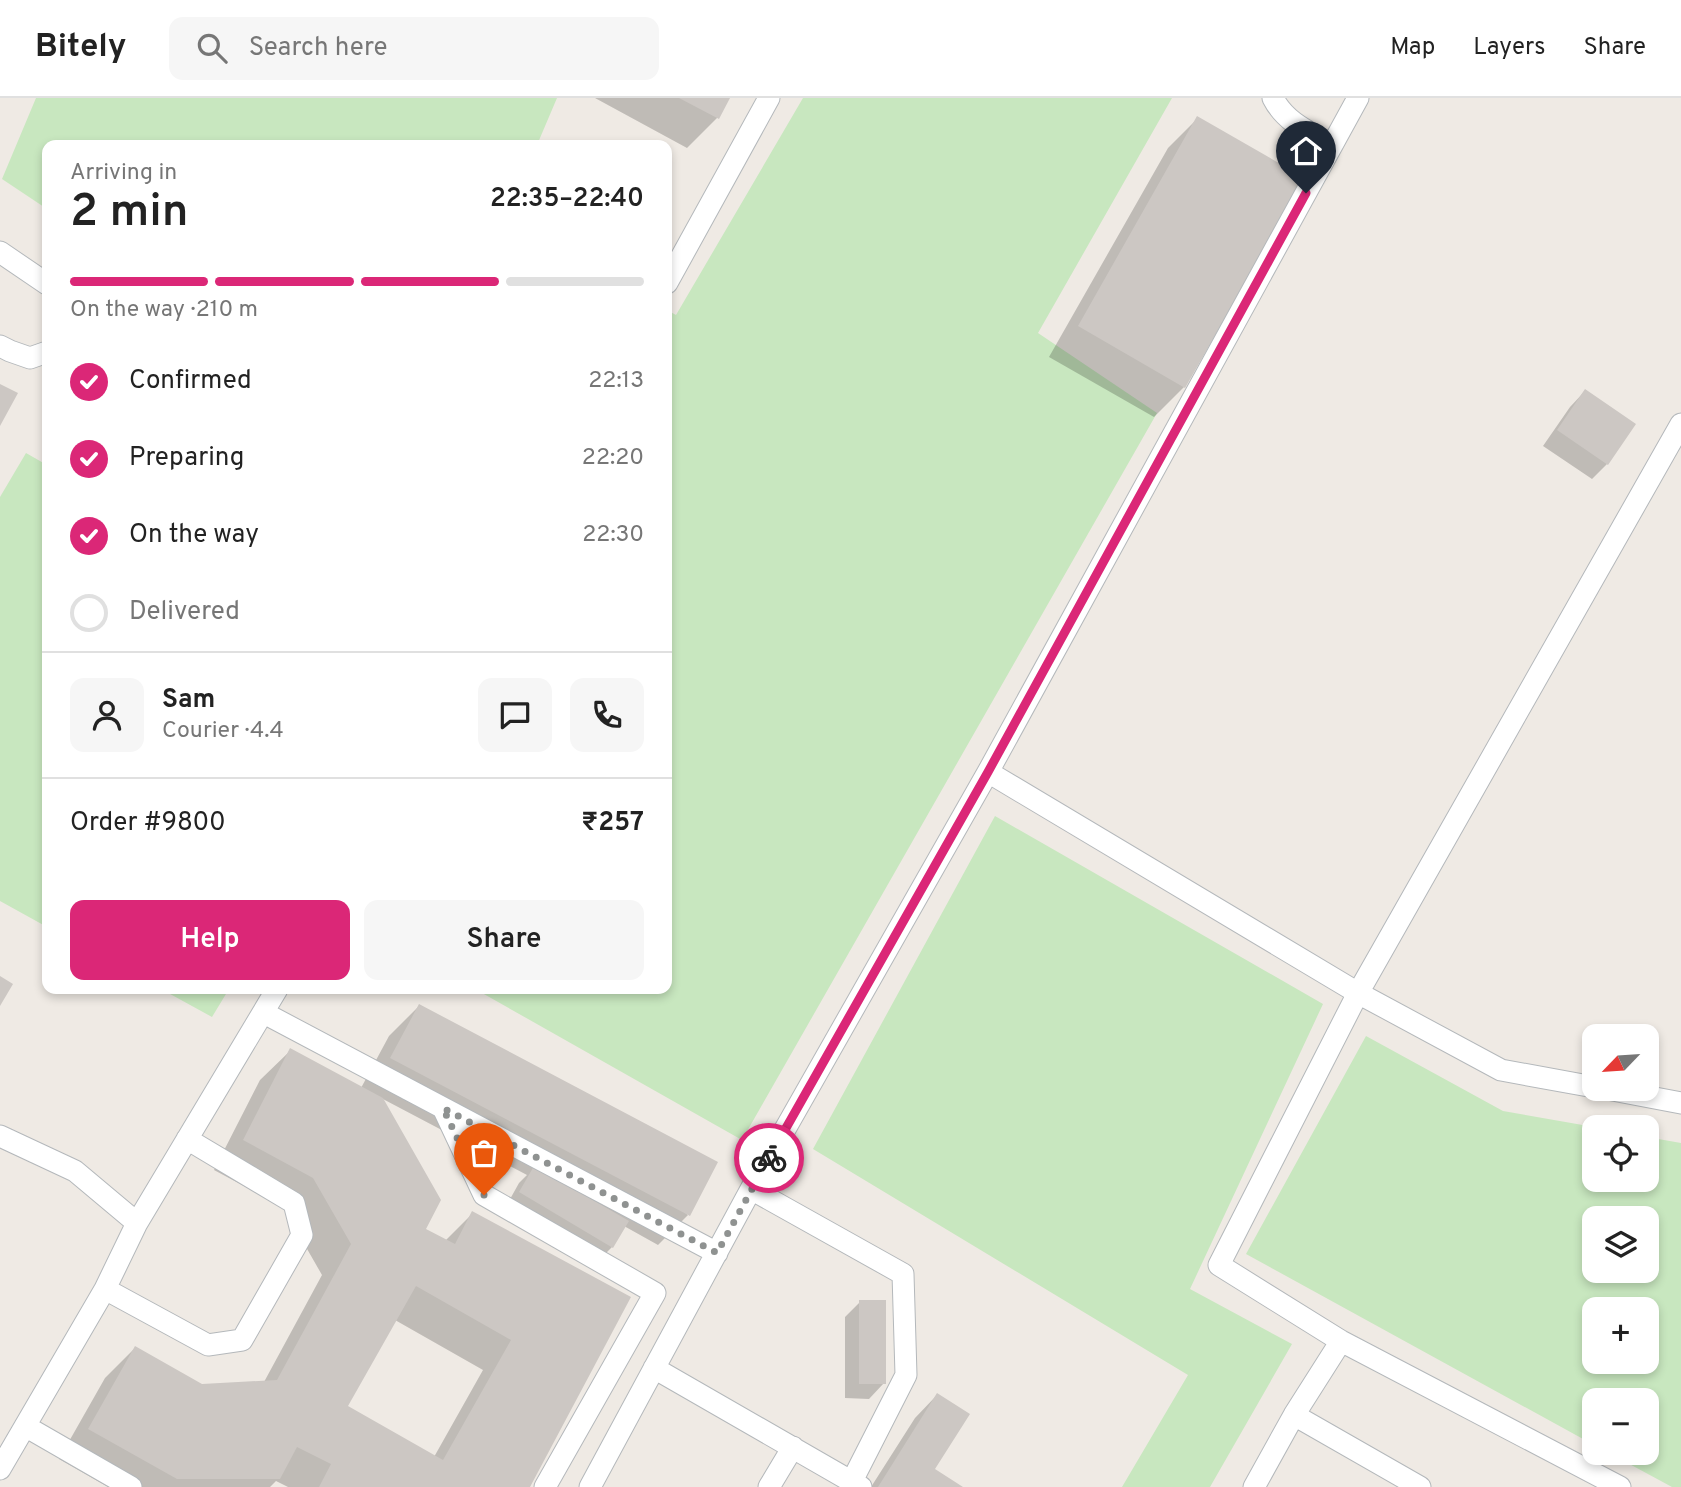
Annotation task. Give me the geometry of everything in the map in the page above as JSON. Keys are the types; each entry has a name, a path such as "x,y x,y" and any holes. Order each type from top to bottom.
{"lane":[{"path":"672,274 769,98"},
{"path":"1273,98 1294,124 1332,145"},
{"path":"590,1487 751,1189 988,772 1358,98"},
{"path":"0,251 42,280"},
{"path":"0,346 30,358 42,354"},
{"path":"1620,1487 1341,1340 1219,1265 1358,993 1681,424"},
{"path":"988,772 1358,993 1501,1070 1582,1085"},
{"path":"0,1469 105,1289 137,1223 274,994"},
{"path":"264,1013 717,1253"},
{"path":"1659,1099 1681,1103"},
{"path":"443,1108 484,1195 655,1293 545,1487"},
{"path":"0,1136 75,1171 137,1223"},
{"path":"105,1289 208,1345 242,1340 302,1235 294,1203 187,1139"},
{"path":"654,1368 857,1484 906,1375 903,1274 751,1189"},
{"path":"1254,1487 1294,1415 1341,1340"},
{"path":"1294,1415 1420,1487"},
{"path":"25,1426 131,1487"},
{"path":"769,1487 793,1447"}],"green space":[{"path":"36,98 557,98 539,140 42,140 42,206 2,179"},
{"path":"803,98 1172,98 1038,333 1157,413 742,1140 484,994 672,994 672,313 676,315"},
{"path":"26,453 42,462 42,924 0,901 0,497"},
{"path":"995,816 1323,1004 1190,1289 1292,1344 1210,1487 1122,1487 1188,1375 813,1149"},
{"path":"170,994 226,994 212,1017"},
{"path":"1366,1036 1503,1111 1582,1125 1582,1192 1659,1192 1659,1139 1681,1143 1681,1487 1672,1487 1631,1465 1659,1465 1659,1388 1582,1388 1582,1438 1246,1254"}],"building":[{"path":"679,98 730,98 719,119"},
{"path":"1197,116 1305,178 1185,388 1078,326"},
{"path":"0,384 18,393 0,426"},
{"path":"1585,389 1636,424 1608,465 1557,430"},
{"path":"0,976 13,984 0,1006"},
{"path":"419,1004 718,1162 690,1216 390,1058"},
{"path":"290,1048 383,1098 441,1200 426,1229 455,1244 472,1211 631,1297 530,1487 319,1487 331,1464 297,1447 280,1479 177,1479 88,1429 135,1346 202,1384 277,1380 351,1244 313,1178 243,1140","holes":["416,1286 511,1340 443,1460 348,1406"]},
{"path":"534,1166 629,1221 613,1248 519,1192"},
{"path":"859,1300 886,1300 886,1384 859,1384"},
{"path":"937,1393 970,1414 935,1469 963,1487 878,1487"}],"way so far":[{"path":"484,1195 443,1108 717,1253 769,1158"}],"route":[{"path":"769,1158 988,772 1306,193"}]}
